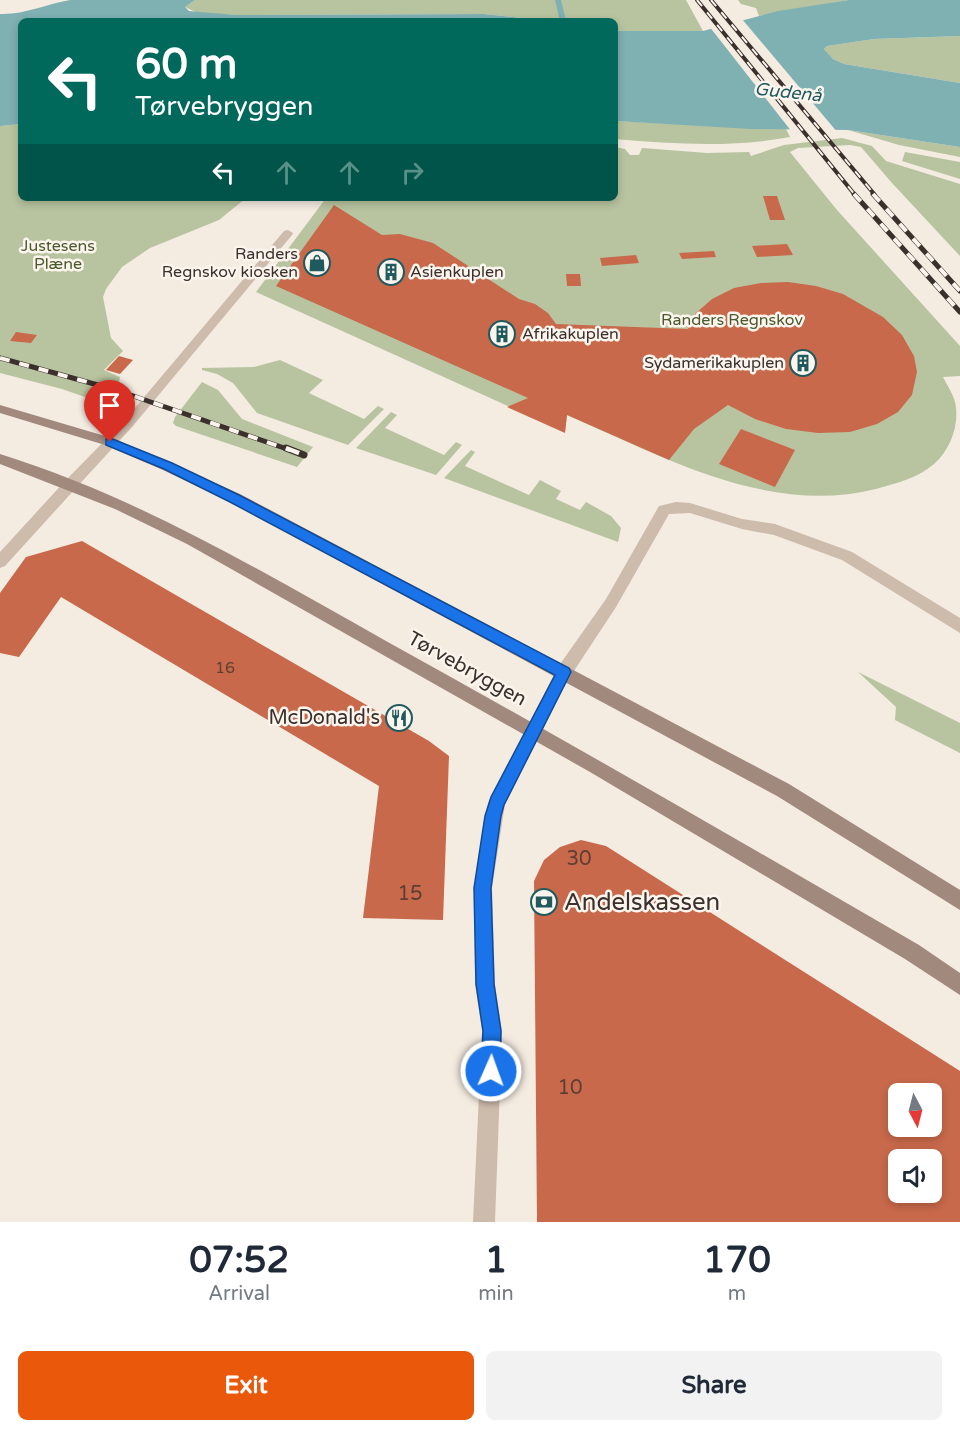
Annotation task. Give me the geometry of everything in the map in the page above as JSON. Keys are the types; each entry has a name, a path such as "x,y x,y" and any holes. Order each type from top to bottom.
{"main road":[{"name":"Tørvebryggen","path":"0,409 110,442 168,466 235,498 783,790 960,901"},
{"name":"Tørvebryggen","path":"0,459 120,505 192,540 533,732 912,952 960,985"}],"street":[{"path":"0,562 110,442 288,233"},
{"path":"484,1222 492,1031 485,984 483,888 497,803 564,672 611,603 664,510 676,507 690,508 742,524 775,530 847,556 960,626"}],"green space":[{"path":"195,0 686,0 703,31 618,31 618,18 522,18 484,14 237,15 198,13 185,7"},
{"path":"738,0 849,0 759,16 756,8 741,4"},
{"path":"960,36 960,83 844,64 833,59 824,49 827,46 874,39"},
{"path":"618,121 786,129 790,137 746,143 681,143 618,139"},
{"name":"Justesens Plæne","path":"18,124 18,201 242,201 219,220 150,248 122,267 106,289 103,297 111,338 123,351 104,370 120,377 118,387 105,397 88,398 0,373 0,126"},
{"path":"848,130 960,147 960,157 899,145"},
{"name":"Randers Regnskov","path":"842,138 872,146 886,161 960,184 960,256 861,147 850,145 798,148 790,152 837,210 960,346 960,376 943,377 953,396 956,410 953,435 945,451 934,464 921,473 876,489 836,495 796,495 756,489 679,464 567,415 565,432 256,292 324,201 618,201 618,148 625,149 630,155 639,155 642,148 707,153 749,152 751,156 784,145"},
{"path":"905,152 960,162 960,179 902,161"},
{"path":"280,360 323,380 309,393 364,419 378,406 384,409 348,445 257,413 233,383 217,374 202,370 202,368 254,367"},
{"path":"202,382 218,390 242,419 313,447 297,467 176,426 173,423 175,417"},
{"path":"391,412 397,415 385,428 444,455 456,442 462,445 436,475 356,448"},
{"path":"471,450 475,452 465,466 529,495 540,480 561,491 556,499 580,510 586,502 611,516 621,528 618,542 444,478"},
{"path":"858,672 960,723 960,753 895,720 896,707"}],"water":[{"path":"70,0 195,0 185,7 189,11 237,15 484,14 522,18 18,18 18,124 0,126 0,14 26,11"},
{"name":"Gudenå","path":"849,0 960,0 960,36 874,39 827,46 824,49 833,59 844,64 960,83 960,147 848,130 751,129 618,121 618,31 703,31 778,11"}],"pier":[{"path":"742,19 838,133 792,132 709,26"}],"building":[{"path":"763,196 777,196 785,220 770,220"},
{"path":"334,205 382,235 400,234 433,243 519,299 535,304 548,313 556,324 688,329 695,314 712,299 734,288 761,283 788,282 816,286 843,294 883,317 902,335 914,356 917,372 912,395 898,412 877,424 850,432 818,433 786,429 755,419 728,405 694,429 669,460 567,415 565,433 507,407 528,398 276,286"},
{"path":"787,244 793,255 757,257 752,246"},
{"path":"714,251 716,257 682,259 679,253"},
{"path":"636,255 639,263 602,266 600,258"},
{"path":"566,274 580,274 581,286 567,286"},
{"path":"16,332 37,335 31,343 10,341"},
{"path":"119,356 133,360 120,374 106,370"},
{"path":"741,429 795,450 775,487 719,464"},
{"path":"82,541 429,741 449,756 443,920 363,918 379,786 61,597 19,657 0,653 0,593 26,557"},
{"path":"581,840 606,846 960,1071 960,1222 537,1222 534,881 544,860 560,847"}],"waterway":[{"path":"558,0 562,18"}],"railway":[{"path":"697,0 855,195"},
{"path":"711,0 875,195"},
{"path":"854,194 960,312"},
{"path":"873,194 960,291"},
{"path":"0,358 116,390 290,450"},
{"path":"286,448 304,455"}],"place":[{"name":"Randers Regnskov kiosken","path":"317,263"},
{"name":"Asienkuplen","path":"391,272"},
{"name":"Afrikakuplen","path":"502,334"},
{"name":"Sydamerikakuplen","path":"803,363"},
{"name":"McDonald's","path":"399,718"},
{"name":"Andelskassen","path":"544,902"}],"route":[{"path":"110,442 168,466 235,498 564,672 497,803 493,816 483,888 485,984 492,1031 491,1071"}]}
